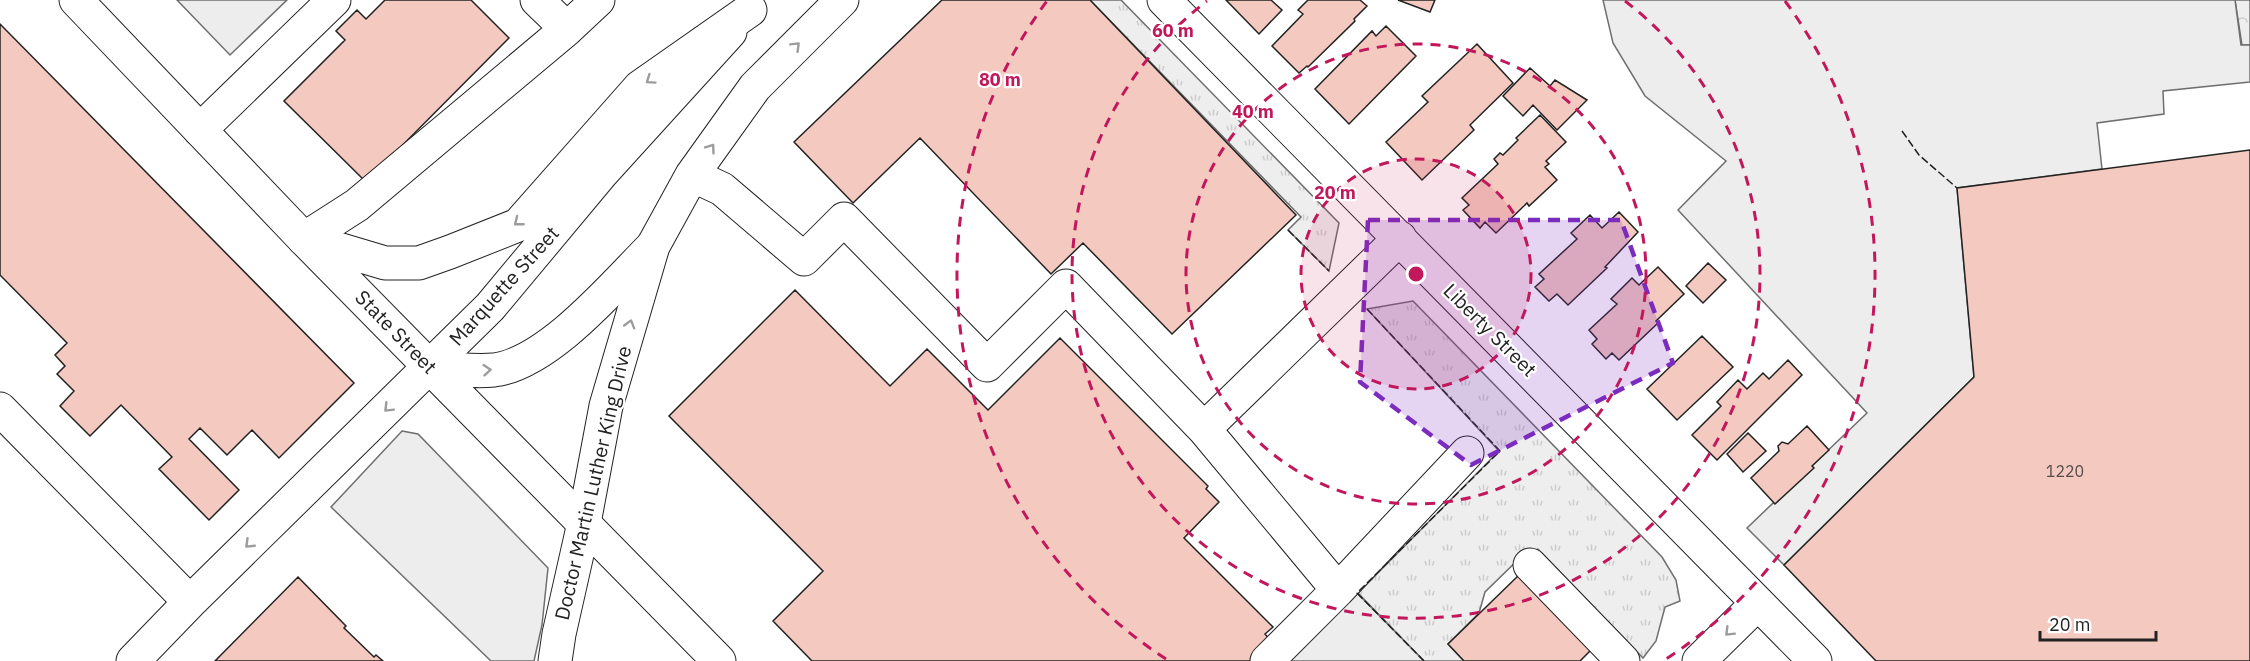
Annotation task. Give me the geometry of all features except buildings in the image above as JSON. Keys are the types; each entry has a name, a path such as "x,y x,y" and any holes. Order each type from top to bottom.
{"street":[{"name":"State Street","path":"76,0 304,239 719,661"},
{"path":"200,130 334,0"},
{"path":"537,0 567,29"},
{"path":"304,239 357,205 567,29 598,0"},
{"name":"Doctor Martin Luther King Drive","path":"555,661 606,406 653,246 692,175 755,87 842,0"},
{"name":"Liberty Street","path":"1164,0 1815,661"},
{"path":"304,239 386,263 418,263 518,225 640,87 755,5"},
{"name":"Marquette Street","path":"133,661 490,307 601,174 755,5"},
{"path":"692,175 722,189 804,259 844,219 987,366 1066,286 1204,429 1338,590"},
{"path":"1204,429 1400,238"},
{"path":"429,366 461,370 494,370 538,353 592,307 653,246"},
{"path":"0,409 190,602"},
{"path":"1267,661 1338,590 1467,453"},
{"path":"1530,565 1614,658"},
{"path":"1699,661 1758,603"}],"highlighted area":[{"path":"1368,220 1621,220 1673,363 1471,465 1360,382"}],"green space":[{"path":"1090,0 1121,0 1339,223 1329,271 1288,230 1301,217"},
{"path":"2235,0 2250,0 2250,45 2242,45"},
{"path":"1413,301 1662,557 1676,580 1680,601 1665,607 1656,641 1643,658 1538,549 1524,554 1485,592 1479,613 1448,644 1464,661 1424,661 1358,593 1499,451 1367,309"}],"shaded area":[{"path":"177,0 287,0 230,55"},
{"path":"1603,0 2235,0 2241,45 2250,45 2250,82 2163,91 2164,114 2097,123 2102,169 1957,188 1974,377 1784,565 1747,528 1867,413 1678,210 1726,161 1645,96 1613,43"},
{"path":"402,431 418,434 548,568 542,625 534,661 491,661 331,507"},
{"path":"1357,593 1424,661 1289,661"}],"fence":[{"path":"1902,131 1919,155 1957,188"},
{"path":"1288,230 1329,271"},
{"path":"1367,309 1500,451 1357,593 1424,661"}]}
